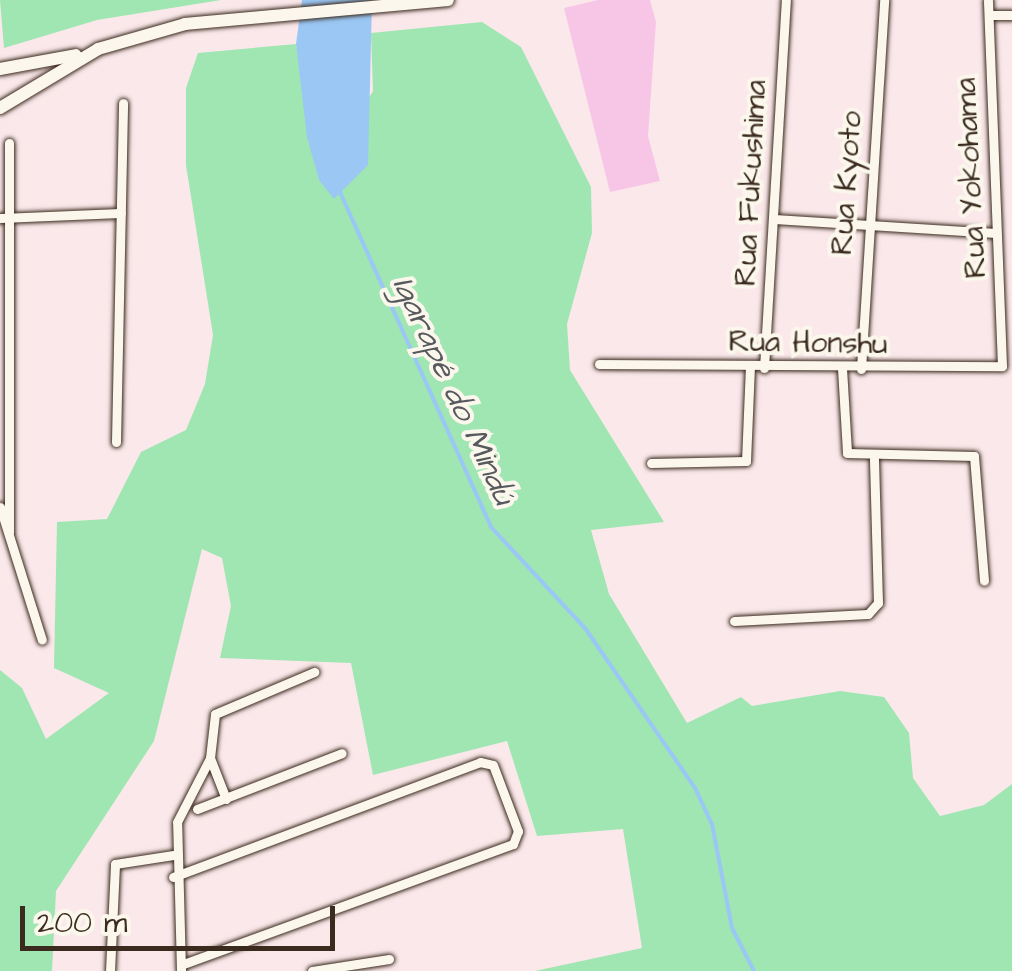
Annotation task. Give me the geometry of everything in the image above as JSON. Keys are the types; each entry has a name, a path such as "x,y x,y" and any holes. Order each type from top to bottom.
{"main road":[{"path":"0,69 98,49 185,24 448,0"},
{"path":"0,108 98,49"}],"street":[{"name":"Rua Fukushima","path":"764,368 776,219 786,0"},
{"name":"Rua Kyoto","path":"861,368 884,0"},
{"name":"Rua Yokohama","path":"988,0 996,233 1007,354"},
{"path":"989,15 1012,15"},
{"path":"116,442 123,103"},
{"path":"8,143 4,218 8,532"},
{"path":"4,218 121,212"},
{"path":"776,219 996,233"},
{"name":"Rua Honshu","path":"598,364 996,368 1007,354"},
{"path":"652,463 746,462 750,367"},
{"path":"842,368 841,446 874,459 974,456 984,581"},
{"path":"734,621 868,614 878,604 874,459"},
{"path":"0,506 42,640"},
{"path":"173,877 480,762 493,765 518,831 512,844 181,968 173,877 172,855 184,792 210,758 221,707 314,672"},
{"path":"197,809 342,753"},
{"path":"210,758 226,798"},
{"path":"110,971 115,864 172,855"},
{"path":"312,971 390,959"}],"green space":[{"path":"0,0 221,0 97,20 4,48"},
{"path":"482,22 521,47 591,187 592,233 567,324 570,370 664,522 591,530 609,594 687,723 741,697 752,706 840,691 884,697 909,733 913,778 940,816 984,805 1012,784 1012,971 535,971 642,948 623,829 537,836 507,741 373,775 351,663 220,658 231,606 222,558 202,549 154,741 56,891 52,971 0,971 0,670 22,688 46,739 109,693 54,668 57,522 107,519 141,452 186,430 205,384 213,335 186,165 186,88 198,53 296,44 319,180 373,91 371,33"}],"water":[{"path":"302,0 372,0 368,165 334,199 319,180 307,137 296,44"}],"building":[{"path":"598,0 650,0 656,22 648,136 660,181 610,192 564,8"}],"waterway":[{"name":"Igarapé do Mindú","path":"339,190 491,527 585,628 695,788 712,824 732,928 754,971"}]}
